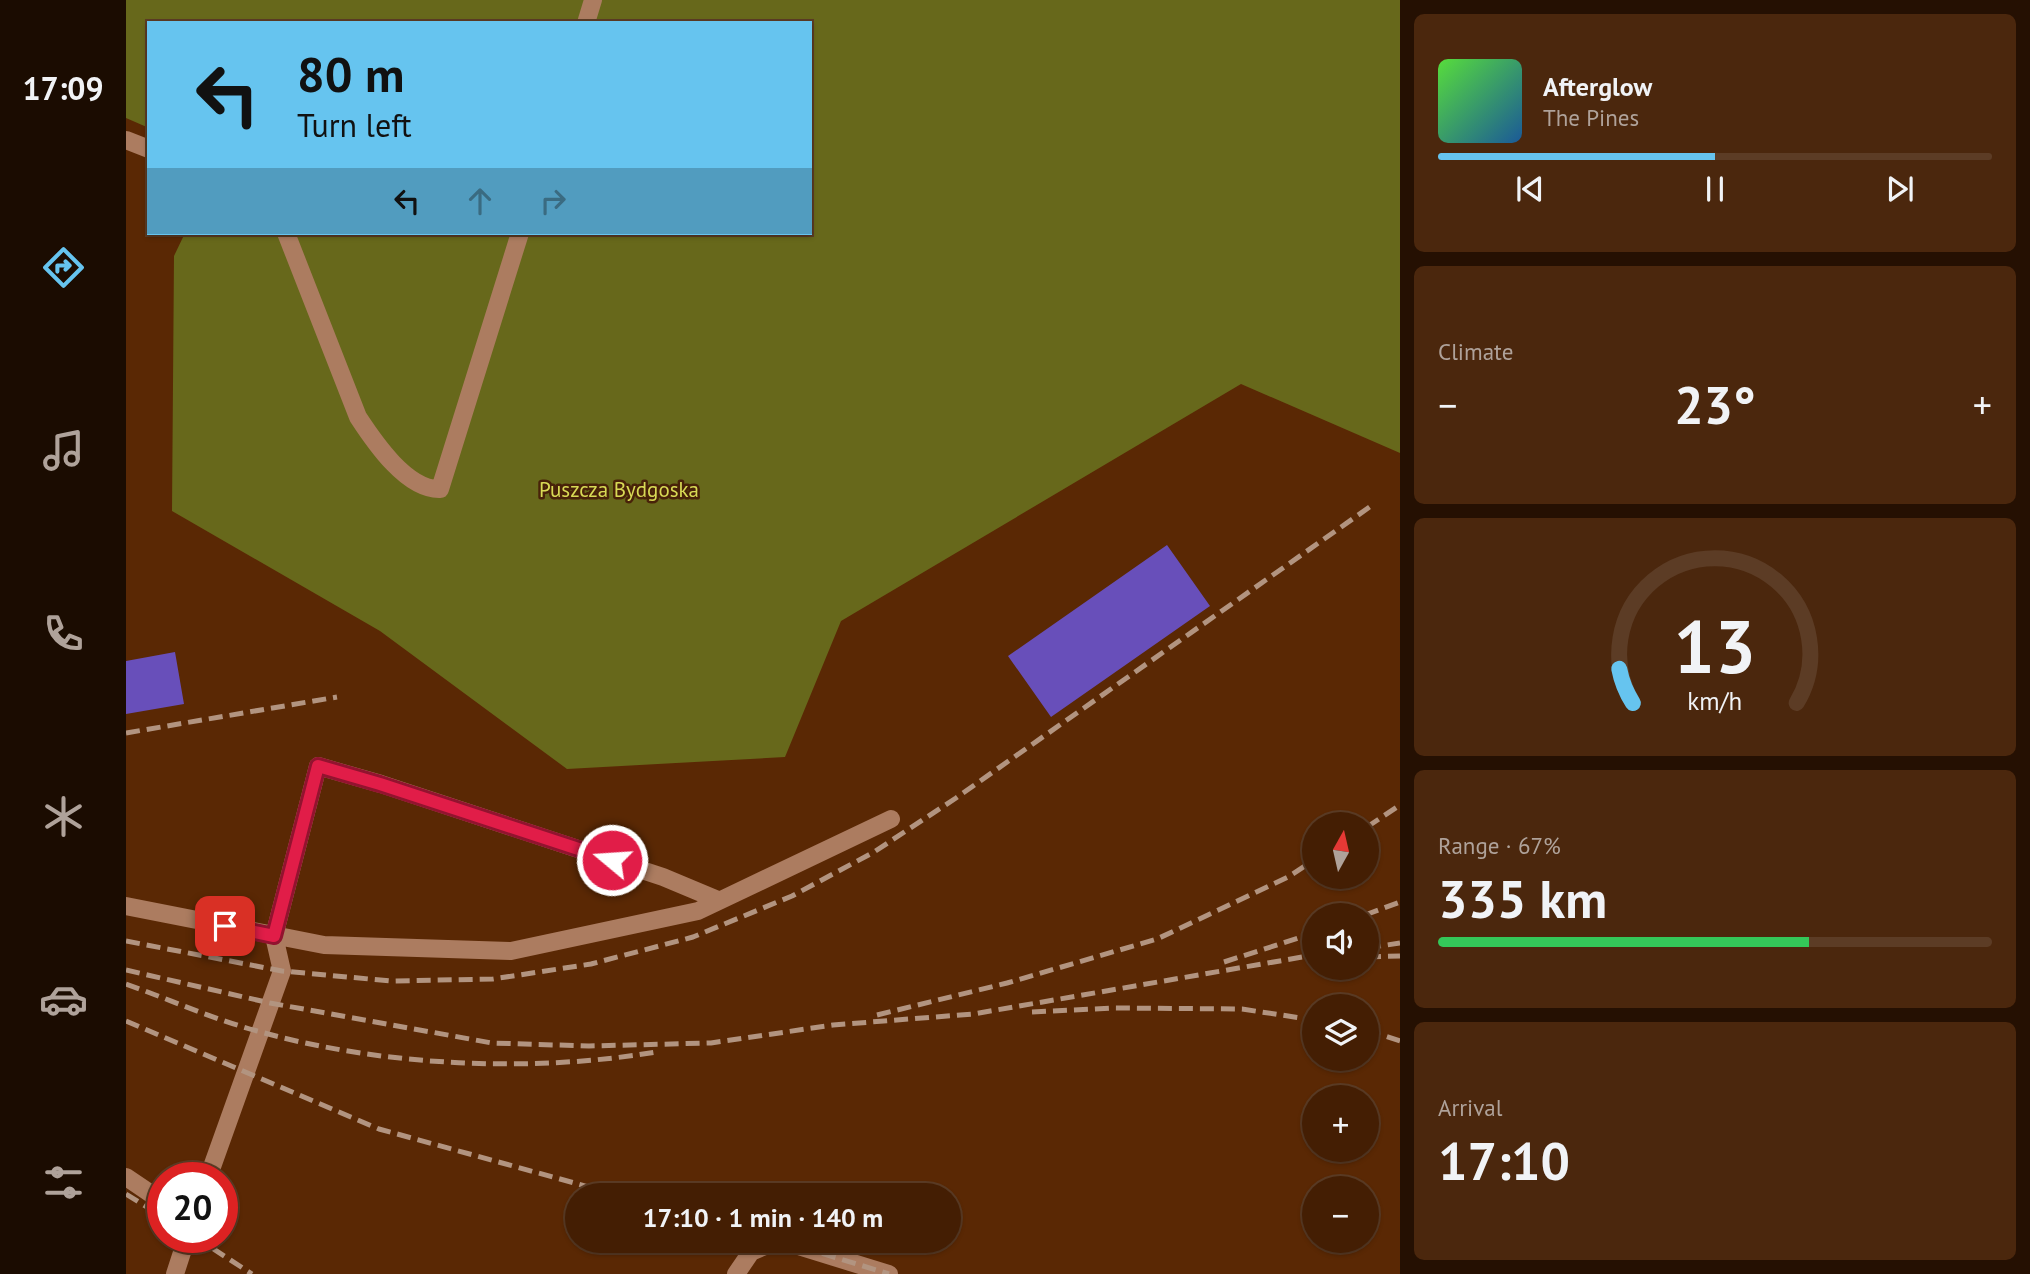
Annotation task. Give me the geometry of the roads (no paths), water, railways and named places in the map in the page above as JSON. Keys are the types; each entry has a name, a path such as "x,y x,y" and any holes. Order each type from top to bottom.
{"lane":[{"path":"587,21 593,0"},
{"path":"126,140 147,148"},
{"path":"287,235 358,417 370,435 411,481 429,489 440,489 519,235"},
{"path":"214,1162 282,971 274,936 318,766 663,877 718,900"},
{"path":"126,906 324,945 511,951 698,911 891,820"},
{"path":"126,1177 147,1191"},
{"path":"175,1274 182,1253"},
{"path":"736,1274 750,1253"},
{"path":"819,1253 889,1274"}],"railway":[{"path":"126,941 282,971 391,981 493,979 591,964 693,937 792,896 874,852 956,798 1371,506"},
{"path":"126,733 337,697"},
{"path":"1379,819 1400,805"},
{"path":"877,1015 1007,983 1157,939 1302,868"},
{"path":"1379,910 1400,902"},
{"path":"1224,962 1302,937"},
{"path":"1379,946 1400,943"},
{"path":"1379,957 1400,956"},
{"path":"126,970 270,1003 492,1043 589,1046 711,1043 833,1025 973,1014 1302,957"},
{"path":"126,984 244,1027 308,1043 406,1059 457,1063 559,1063 656,1052"},
{"path":"1032,1012 1114,1008 1242,1009 1302,1018"},
{"path":"126,1021 379,1129 575,1183"},
{"path":"1379,1034 1400,1041"},
{"path":"126,1194 147,1207"},
{"path":"220,1253 252,1274"},
{"path":"821,1253 889,1274"}],"park label":[{"name":"Puszcza Bydgoska","path":"619,489"}]}
